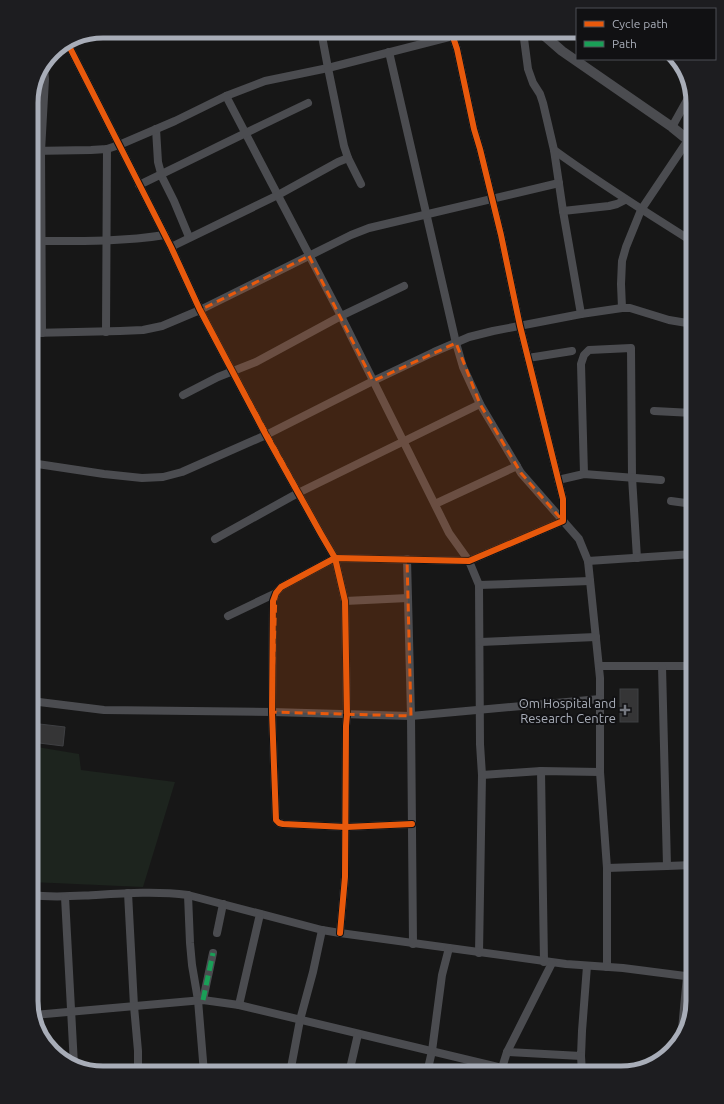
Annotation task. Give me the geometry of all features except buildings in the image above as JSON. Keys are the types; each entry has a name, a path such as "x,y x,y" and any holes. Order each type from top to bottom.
{"street":[{"path":"322,38 344,146 348,158 361,184"},
{"path":"41,151 91,150 119,145 226,96 265,81 328,68 438,38"},
{"path":"453,38 501,235 520,326 563,499 563,521"},
{"path":"524,38 528,69 533,83 540,94 554,150 581,314"},
{"path":"547,38 562,51 686,138"},
{"path":"69,48 170,247 200,310 266,435 335,558 345,601 346,827 345,877 340,933"},
{"path":"389,52 456,343 463,367 480,404 521,473 579,539 588,561 599,666 600,772 607,868 607,967"},
{"path":"42,333 41,151 45,75"},
{"path":"226,96 341,316 449,533 469,561 479,585 480,744 482,775 478,953"},
{"path":"139,185 308,102"},
{"path":"672,127 686,102"},
{"path":"156,129 158,162 161,174 189,237"},
{"path":"106,332 108,240 107,148"},
{"path":"622,308 622,261 626,247 641,210 686,149"},
{"path":"554,150 625,200 686,238"},
{"path":"170,247 278,195 348,158"},
{"path":"38,333 143,330 162,326 200,310 369,228 559,183"},
{"path":"563,211 609,206 625,200"},
{"path":"41,241 108,240 145,238 164,235"},
{"path":"183,395 218,377 256,362 341,316 404,286"},
{"path":"38,464 142,478 163,477 182,472 266,435 373,381 469,337 581,314 622,308 630,308 669,320 686,323"},
{"path":"584,474 581,364 584,355 589,350 631,348 632,477 637,558"},
{"path":"528,358 572,352"},
{"path":"215,538 298,493 480,404"},
{"path":"654,411 686,413"},
{"path":"435,504 517,466"},
{"path":"558,480 584,474 661,480"},
{"path":"671,501 686,503"},
{"path":"412,824 346,827 283,824 276,820 272,712 273,601 276,593 281,587 335,558 469,561 563,521"},
{"path":"588,561 686,554"},
{"path":"407,559 411,716 413,944"},
{"path":"479,585 590,581"},
{"path":"228,616 276,593"},
{"path":"345,601 408,598"},
{"path":"480,642 596,637"},
{"path":"599,666 686,666"},
{"path":"662,666 667,866"},
{"path":"38,702 104,710 272,712 411,716 600,699"},
{"path":"482,775 541,771 600,772"},
{"path":"503,1066 507,1052 548,962 541,771"},
{"path":"607,868 686,865"},
{"path":"38,895 65,897 169,892 188,895 322,930 340,933 548,962 607,967 686,977"},
{"path":"128,893 138,1066"},
{"path":"188,895 190,943 200,1000 204,1066"},
{"path":"65,897 74,1059"},
{"path":"217,933 223,904"},
{"path":"239,1005 260,914"},
{"path":"291,1066 300,1020 313,972 322,930"},
{"path":"429,1066 442,975 449,948"},
{"path":"200,1000 213,952"},
{"path":"582,1066 582,1031 587,966"},
{"path":"40,1015 200,1000 239,1005 432,1051 487,1066"},
{"path":"351,1066 358,1034"},
{"path":"507,1052 581,1056"}],"highlighted area":[{"path":"309,256 373,381 456,343 480,404 521,473 563,521 469,561 407,559 411,716 272,712 276,593 281,587 335,558 200,310"}],"shaded area":[{"path":"38,747 79,754 81,770 175,782 143,887 38,882"}],"marked path":[{"path":"203,1000 213,953"}],"cycle path":[{"path":"412,824 346,827 283,824 276,820 272,712 273,601 276,593 281,587 335,558 469,561 563,521 563,499 520,326 501,235 474,129 453,38"},
{"path":"70,47 171,247 200,310 266,435 335,558 345,601 347,715 345,877 340,933"}],"place":[{"name":"Om Hospital and Research Centre","path":"625,710"}]}
